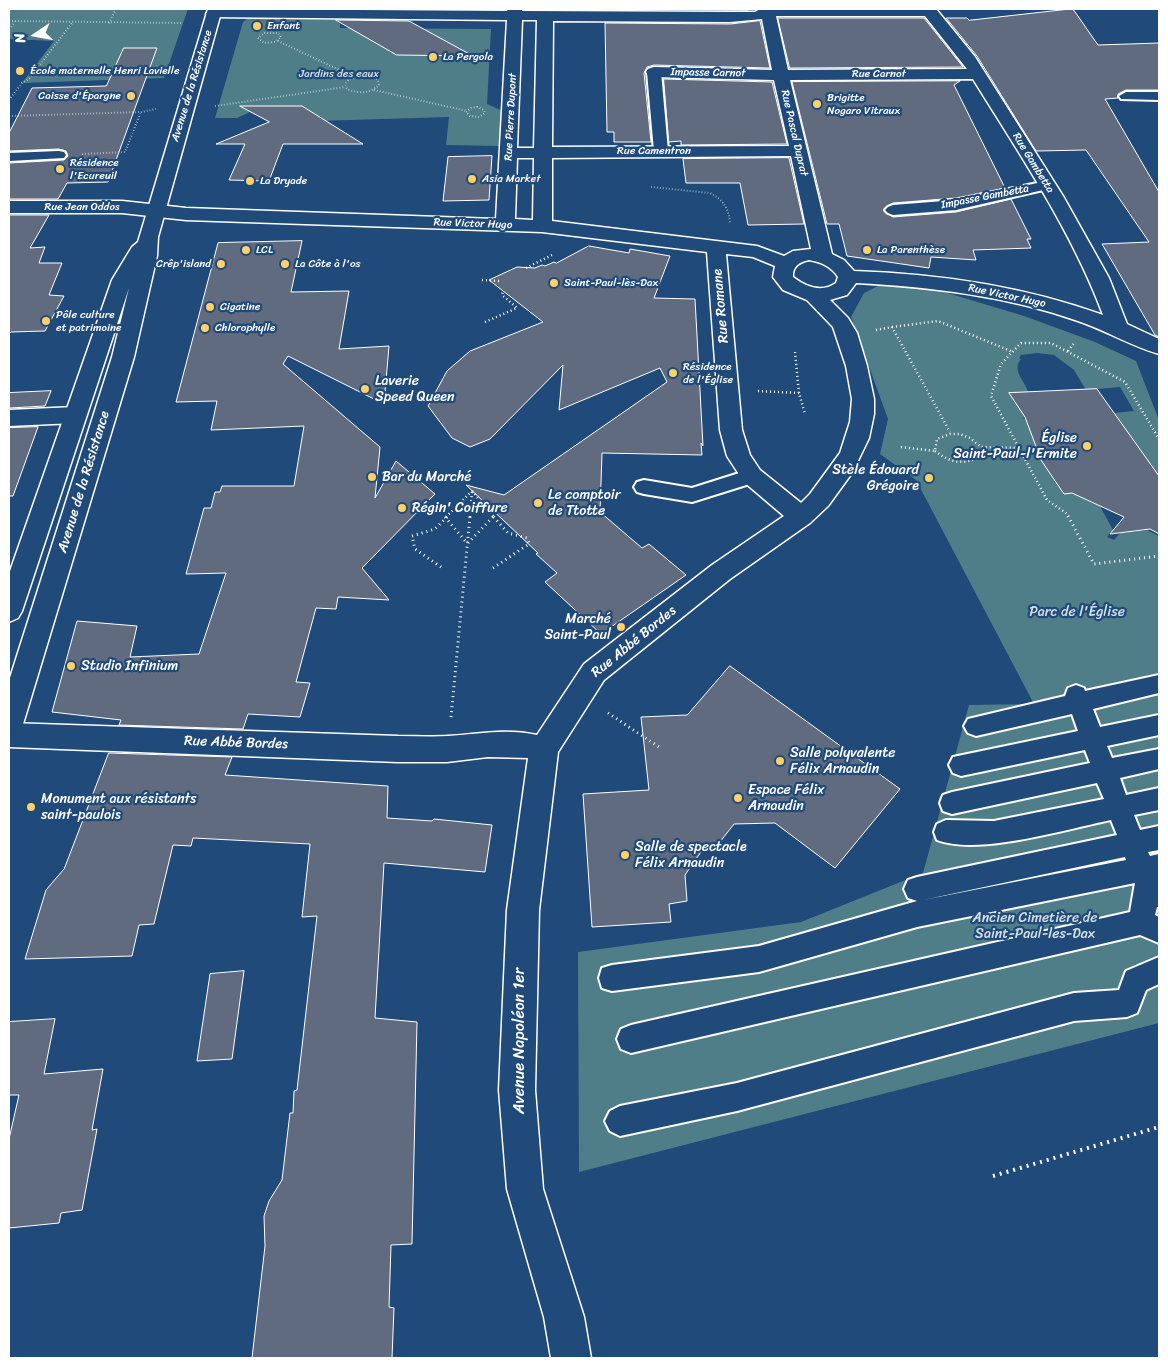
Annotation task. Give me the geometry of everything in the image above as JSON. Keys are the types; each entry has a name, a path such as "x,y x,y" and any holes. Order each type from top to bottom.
{"street":[{"path":"219,13 515,12 545,15 730,17 757,16 768,10 929,10"},
{"name":"Rue Pascal Duprat","path":"768,10 780,75 823,257"},
{"name":"Rue Gambetta","path":"929,10 967,58 1047,185 1099,278 1118,328"},
{"name":"Rue Pierre Dupont","path":"505,225 515,12"},
{"name":"Avenue de la Résistance","path":"9,611 122,280 148,237 186,107 219,13"},
{"path":"542,226 545,15"},
{"name":"Impasse Carnot","path":"654,72 780,75"},
{"name":"Rue Carnot","path":"780,75 977,74"},
{"name":"Rue Camentron","path":"509,152 799,150"},
{"name":"Rue Jean Oddos","path":"9,207 122,207 156,209"},
{"name":"Rue Victor Hugo","path":"156,209 186,214 542,226 757,252 787,264"},
{"name":"Avenue de la Résistance","path":"9,724 123,356 148,256 148,237"},
{"name":"Rue Romane","path":"722,248 731,430 739,456 752,476 800,516"},
{"path":"802,256 823,257 838,263 845,269 848,277 844,288 824,295 799,291 788,284 783,270 787,264 802,256"},
{"name":"Rue Victor Hugo","path":"848,277 954,284 1056,306 1118,328 1159,347"},
{"name":"Rue Abbé Bordes","path":"9,735 420,749 478,747 488,744 526,745 544,749 594,672 725,569 800,516 819,500 844,467 859,435 864,405 855,361 846,334 838,319 812,294"},
{"path":"9,418 75,415"},
{"name":"Avenue Napoléon 1er","path":"544,749 523,910 517,1090 525,1189 564,1317 571,1358"}],"lane":[{"name":"Impasse Carnot","path":"654,72 661,151"},
{"path":"1126,96 1159,96"},
{"path":"9,157 59,155"},
{"name":"Impasse Gambetta","path":"893,210 956,205 1047,185"},
{"path":"644,487 692,495 752,476"},
{"path":"976,726 1077,699 1159,684"},
{"path":"631,1039 1150,926 1152,879 1132,843 1077,699"},
{"path":"961,766 1159,724"},
{"path":"952,803 1159,759"},
{"path":"946,832 994,833 1159,799"},
{"path":"917,889 1159,838"},
{"path":"612,978 759,959 917,914 1152,879"},
{"path":"620,1121 737,1097 1074,1007 1127,1003 1136,981 1159,970"}],"path":[{"path":"109,23 116,9"},
{"path":"9,21 109,23 219,13"},
{"path":"9,29 15,22"},
{"path":"9,100 72,23"},
{"path":"278,41 354,77"},
{"path":"345,87 346,82 354,77 364,76 377,79 379,84 374,90"},
{"path":"9,116 141,112 161,108 224,105 345,87 354,92 374,90 467,111 477,107 485,112 481,116 473,117 468,115 467,111"},
{"path":"59,155 125,152 141,112"},
{"path":"651,187 710,193 719,196 726,203 730,213 731,238 722,248"},
{"path":"526,268 554,256"},
{"path":"482,280 499,281"},
{"path":"485,322 518,308 502,295 503,291"},
{"path":"846,334 938,321 1013,352"},
{"path":"892,327 950,432"},
{"path":"1159,439 1125,382 1051,343 1022,343 1001,364 991,396 1047,500 1066,513 1094,564 1159,556"},
{"path":"795,352 799,393 805,414"},
{"path":"728,390 799,393"},
{"path":"935,451 937,439 950,432 969,436 981,447 1020,448"},
{"path":"901,447 935,451 948,461 966,464 981,458 981,447"},
{"path":"472,491 508,533 527,538 529,544 493,568"},
{"path":"441,567 415,549 411,538 413,535 434,529 472,491"},
{"path":"447,749 472,491"},
{"path":"445,517 467,544"},
{"path":"467,544 493,517"},
{"path":"578,694 659,747"},
{"path":"994,1176 1159,1127"}],"green space":[{"path":"9,9 188,9 164,78 22,83 54,41 9,39"},
{"name":"Jardins des eaux","path":"270,16 269,19 336,20 340,24 340,28 491,29 487,104 505,112 503,146 446,145 449,117 317,121 302,106 263,106 237,118 215,118 243,22 247,19"},
{"name":"Ancien Cimetière de Saint-Paul-les-Dax","path":"880,285 921,285 1024,316 1095,342 1136,361 1159,420 1158,486 1123,428 1125,427 1122,426 1114,413 1134,411 1120,387 1086,390 1074,370 1054,355 1037,353 1021,355 1019,358 1021,359 1018,363 1018,372 1028,392 1016,403 1025,417 1023,418 1027,420 1033,433 1031,435 1034,435 1064,492 1062,492 1063,494 1089,492 1091,494 1086,500 1100,506 1113,530 1107,537 1114,540 1120,533 1147,530 1159,536 1159,1023 579,1172 578,952 801,922 923,873 969,705 1034,704 916,480 880,454 888,419 851,317 864,293"}],"building":[{"path":"606,9 750,9 748,10"},
{"path":"1073,9 1098,45 1159,43 1159,90 1126,90 1118,94 1118,98 1105,99 1159,192 1159,337 1155,335 1102,244 1149,242 1086,150 1036,151 977,56 946,18 967,18 969,20"},
{"path":"778,18 924,18 963,67 790,68"},
{"path":"336,20 409,21 473,56 397,55"},
{"path":"760,21 770,68 654,65 647,67 644,73 651,142 614,142 614,132 607,132 605,23 730,24"},
{"path":"124,48 157,48 108,182 67,183 58,199 9,199 9,163 64,160 68,156 66,151 59,149 9,151 9,133 32,88 106,86"},
{"path":"664,79 772,82 787,144 681,145 681,141 669,142"},
{"path":"960,81 954,85 1005,188 956,198 893,203 887,206 884,211 893,217 956,212 1011,199 1031,239 1027,239 1031,248 973,250 976,260 931,257 929,268 847,256 839,224 827,224 792,82"},
{"path":"240,106 302,106 363,144 283,144 269,181 229,180 245,144 216,144 269,122"},
{"path":"492,156 489,200 443,201 448,157"},
{"path":"789,158 804,224 748,225 740,183 686,183 683,159"},
{"path":"9,215 49,215 30,248 45,247 39,263 62,263 49,295 64,296 45,331 11,332 9,334"},
{"path":"302,241 291,292 349,291 339,349 389,346 384,404 288,356 283,364 380,447 375,498 396,461 435,494 362,568 389,600 338,597 336,609 316,608 296,682 310,683 300,717 248,714 243,729 119,725 121,720 52,712 77,621 137,626 130,657 199,654 226,573 186,574 204,508 211,508 215,492 220,492 222,486 294,486 304,426 211,430 217,401 176,402 218,243"},
{"path":"589,246 629,253 630,249 670,256 654,298 695,299 703,446 701,443 702,455 602,453 600,512 642,548 649,544 686,575 601,634 545,582 557,573 466,485 504,495 667,382 660,368 559,410 563,365 490,439 470,447 452,438 428,406 447,371 470,351 543,322 489,280 517,267 535,268 556,263"},
{"name":"Église Saint-Paul-l'Ermite","path":"1097,389 1159,476 1159,534 1150,529 1110,534 1124,517 1072,493 1064,494 1041,460 1025,417 1009,393"},
{"path":"51,391 45,406 9,408 9,393"},
{"path":"38,427 13,496 9,496 9,428"},
{"name":"Espace Félix Arnaudin","path":"730,666 900,789 835,868 775,823 734,824 716,847 705,846 685,875 687,901 669,904 671,922 592,927 583,794 649,790 641,717 687,715"},
{"path":"109,753 232,757 225,775 388,786 387,818 432,821 434,819 492,825 485,872 384,863 375,1018 417,1022 412,1244 391,1245 389,1307 394,1308 392,1358 252,1358 265,1246 264,1216 269,1201 282,1180 290,1113 293,1113 294,1091 297,1090 317,916 302,917 310,844 193,838 191,846 173,845 154,924 139,925 132,956 25,959 46,890 64,869"},
{"path":"244,971 232,1059 197,1061 210,974"},
{"path":"55,1019 44,1074 103,1069 92,1130 97,1129 82,1210 61,1213 59,1223 9,1228 9,1139 19,1095 9,1095 9,1022"}],"place":[{"name":"Enfant","path":"257,26"},
{"name":"La Pergola","path":"433,57"},
{"name":"École maternelle Henri Lavielle","path":"20,71"},
{"name":"Caisse d'Épargne","path":"131,96"},
{"name":"Brigitte Nogaro Vitraux","path":"817,104"},
{"name":"Résidence l'Ecureuil","path":"60,169"},
{"name":"Asia Market","path":"472,179"},
{"name":"La Dryade","path":"250,181"},
{"name":"LCL","path":"246,250"},
{"name":"La Parenthèse","path":"867,250"},
{"name":"Crêp'island","path":"221,264"},
{"name":"La Côte à l'os","path":"285,264"},
{"name":"Saint-Paul-lès-Dax","path":"554,283"},
{"name":"Cigatine","path":"210,307"},
{"name":"Pôle culture et patrimoine","path":"46,321"},
{"name":"Chlorophylle","path":"205,328"},
{"name":"Résidence de l'Église","path":"673,373"},
{"name":"Laverie Speed Queen","path":"365,389"},
{"name":"Église Saint-Paul-l'Ermite","path":"1087,446"},
{"name":"Bar du Marché","path":"372,477"},
{"name":"Stèle Édouard Grégoire","path":"929,478"},
{"name":"Le comptoir de Ttotte","path":"538,503"},
{"name":"Régin' Coiffure","path":"402,508"},
{"name":"Marché Saint-Paul","path":"621,627"},
{"name":"Studio Infinium","path":"71,666"},
{"name":"Salle polyvalente Félix Arnaudin","path":"780,761"},
{"name":"Espace Félix Arnaudin","path":"738,798"},
{"name":"Monument aux résistants saint-paulois","path":"31,807"},
{"name":"Salle de spectacle Félix Arnaudin","path":"625,855"}],"park label":[{"name":"Parc de l'Église","path":"1077,612"}]}
